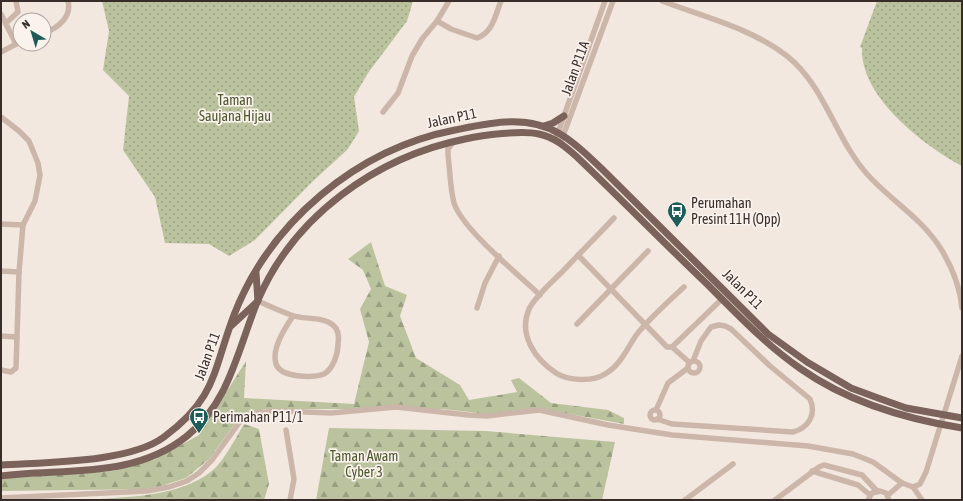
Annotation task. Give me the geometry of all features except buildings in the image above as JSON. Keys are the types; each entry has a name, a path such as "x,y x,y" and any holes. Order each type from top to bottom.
{"main road":[{"path":"544,126 554,123 564,116"},
{"name":"Jalan P11","path":"1,465 69,461 134,451 162,438 179,425 194,410 206,394 220,363 231,326 244,294 256,272 278,239 308,207 352,172 393,148 444,132 513,121 534,122 561,134 602,169 720,284 768,334 825,374 851,388 906,408 962,418"},
{"name":"Jalan P11","path":"1,476 117,467 155,456 187,437 203,422 226,387 258,301 282,256 309,223 335,199 362,180 398,161 433,147 480,136 531,133 540,134 558,142 596,175 763,340 801,370 844,394 873,406 902,416 962,428"},
{"path":"231,326 258,301 256,272"},
{"path":"720,284 722,299 737,302"},
{"path":"60,472 54,469 54,465 69,461"},
{"path":"34,463 44,466 44,470 41,472"}],"street":[{"path":"6,23 18,12 16,1"},
{"path":"52,30 56,29 68,14 68,1"},
{"path":"383,112 398,93 412,56 422,39 437,21 449,1"},
{"path":"437,21 451,29 477,38 484,35 491,28 501,1"},
{"name":"Jalan P11A","path":"561,134 564,116 605,1"},
{"name":"Jalan P11A","path":"558,142 613,1"},
{"path":"662,1 758,38 787,57 798,67 820,97 842,139 866,173 924,227 940,248 949,263 962,298 962,308"},
{"path":"1,14 12,33"},
{"path":"1,52 12,46"},
{"path":"1,117 29,141 38,163 40,175 39,187 35,201 23,225 19,272 16,368 14,371 1,370"},
{"path":"454,141 448,149 448,155 453,196 461,217 472,231 540,295"},
{"path":"433,147 438,148 448,155"},
{"path":"614,218 540,295 529,310 524,331 529,344 538,358 558,374 568,378 585,379 596,378 604,375 620,362 645,325 684,286"},
{"path":"1,224 23,225"},
{"path":"577,324 648,250"},
{"path":"477,308 485,283 499,256"},
{"path":"578,256 667,347 672,347 690,364"},
{"path":"1,272 19,272"},
{"path":"672,347 722,299"},
{"path":"258,301 293,316 325,321 334,325 339,334 338,347 333,363 324,373 314,376 293,375 282,371 276,364 276,350 284,329 293,316"},
{"path":"719,325 731,329 770,366 810,399 813,404 809,424 802,430 793,432 672,424 657,419 653,420 650,416 651,412 656,410 668,383 690,364 701,341 711,327 719,325"},
{"path":"1,336 18,337"},
{"path":"912,487 920,484 925,476 962,356"},
{"path":"1,498 53,498 78,494 147,491 169,487 187,481 212,460 239,423 253,413 279,411 331,413 396,407 487,416 539,410 608,425 672,435 808,446 853,454 873,462 902,483 912,487 922,500"},
{"path":"286,430 294,479 290,500"},
{"path":"685,500 733,464"},
{"path":"775,500 812,471 824,465 862,475 877,491 883,492 888,498 902,483"},
{"path":"812,471 858,485 869,498 877,491"},
{"path":"858,485 862,475"},
{"path":"68,500 78,494"}],"green space":[{"name":"Taman Saujana Hijau","path":"102,1 413,1 407,21 368,73 354,97 359,131 348,149 312,182 255,240 229,256 209,244 165,243 155,197 123,150 129,96 103,70 109,31"},
{"path":"877,1 962,1 962,166 930,146 897,118 882,101 871,84 864,66 862,48 860,47"},
{"path":"371,242 385,286 407,295 400,316 416,358 460,385 469,400 517,392 511,380 519,378 551,403 608,410 624,418 624,424 537,408 487,414 443,409 265,409 240,417 209,459 186,478 152,489 1,491 1,480 10,478 113,471 154,460 199,435 246,361 244,398 354,404 369,342 360,309 371,289 363,270 348,259"},
{"path":"244,424 259,429 269,484 264,500 87,500 153,494 185,486 200,479 213,470 221,461"},
{"name":"Taman Awam Cyber 3","path":"329,428 486,431 615,442 602,500 316,500"}],"place":[{"name":"Perumahan Presint 11H (Opp)","path":"677,228"},
{"name":"Perimahan P11/1","path":"199,434"}]}
